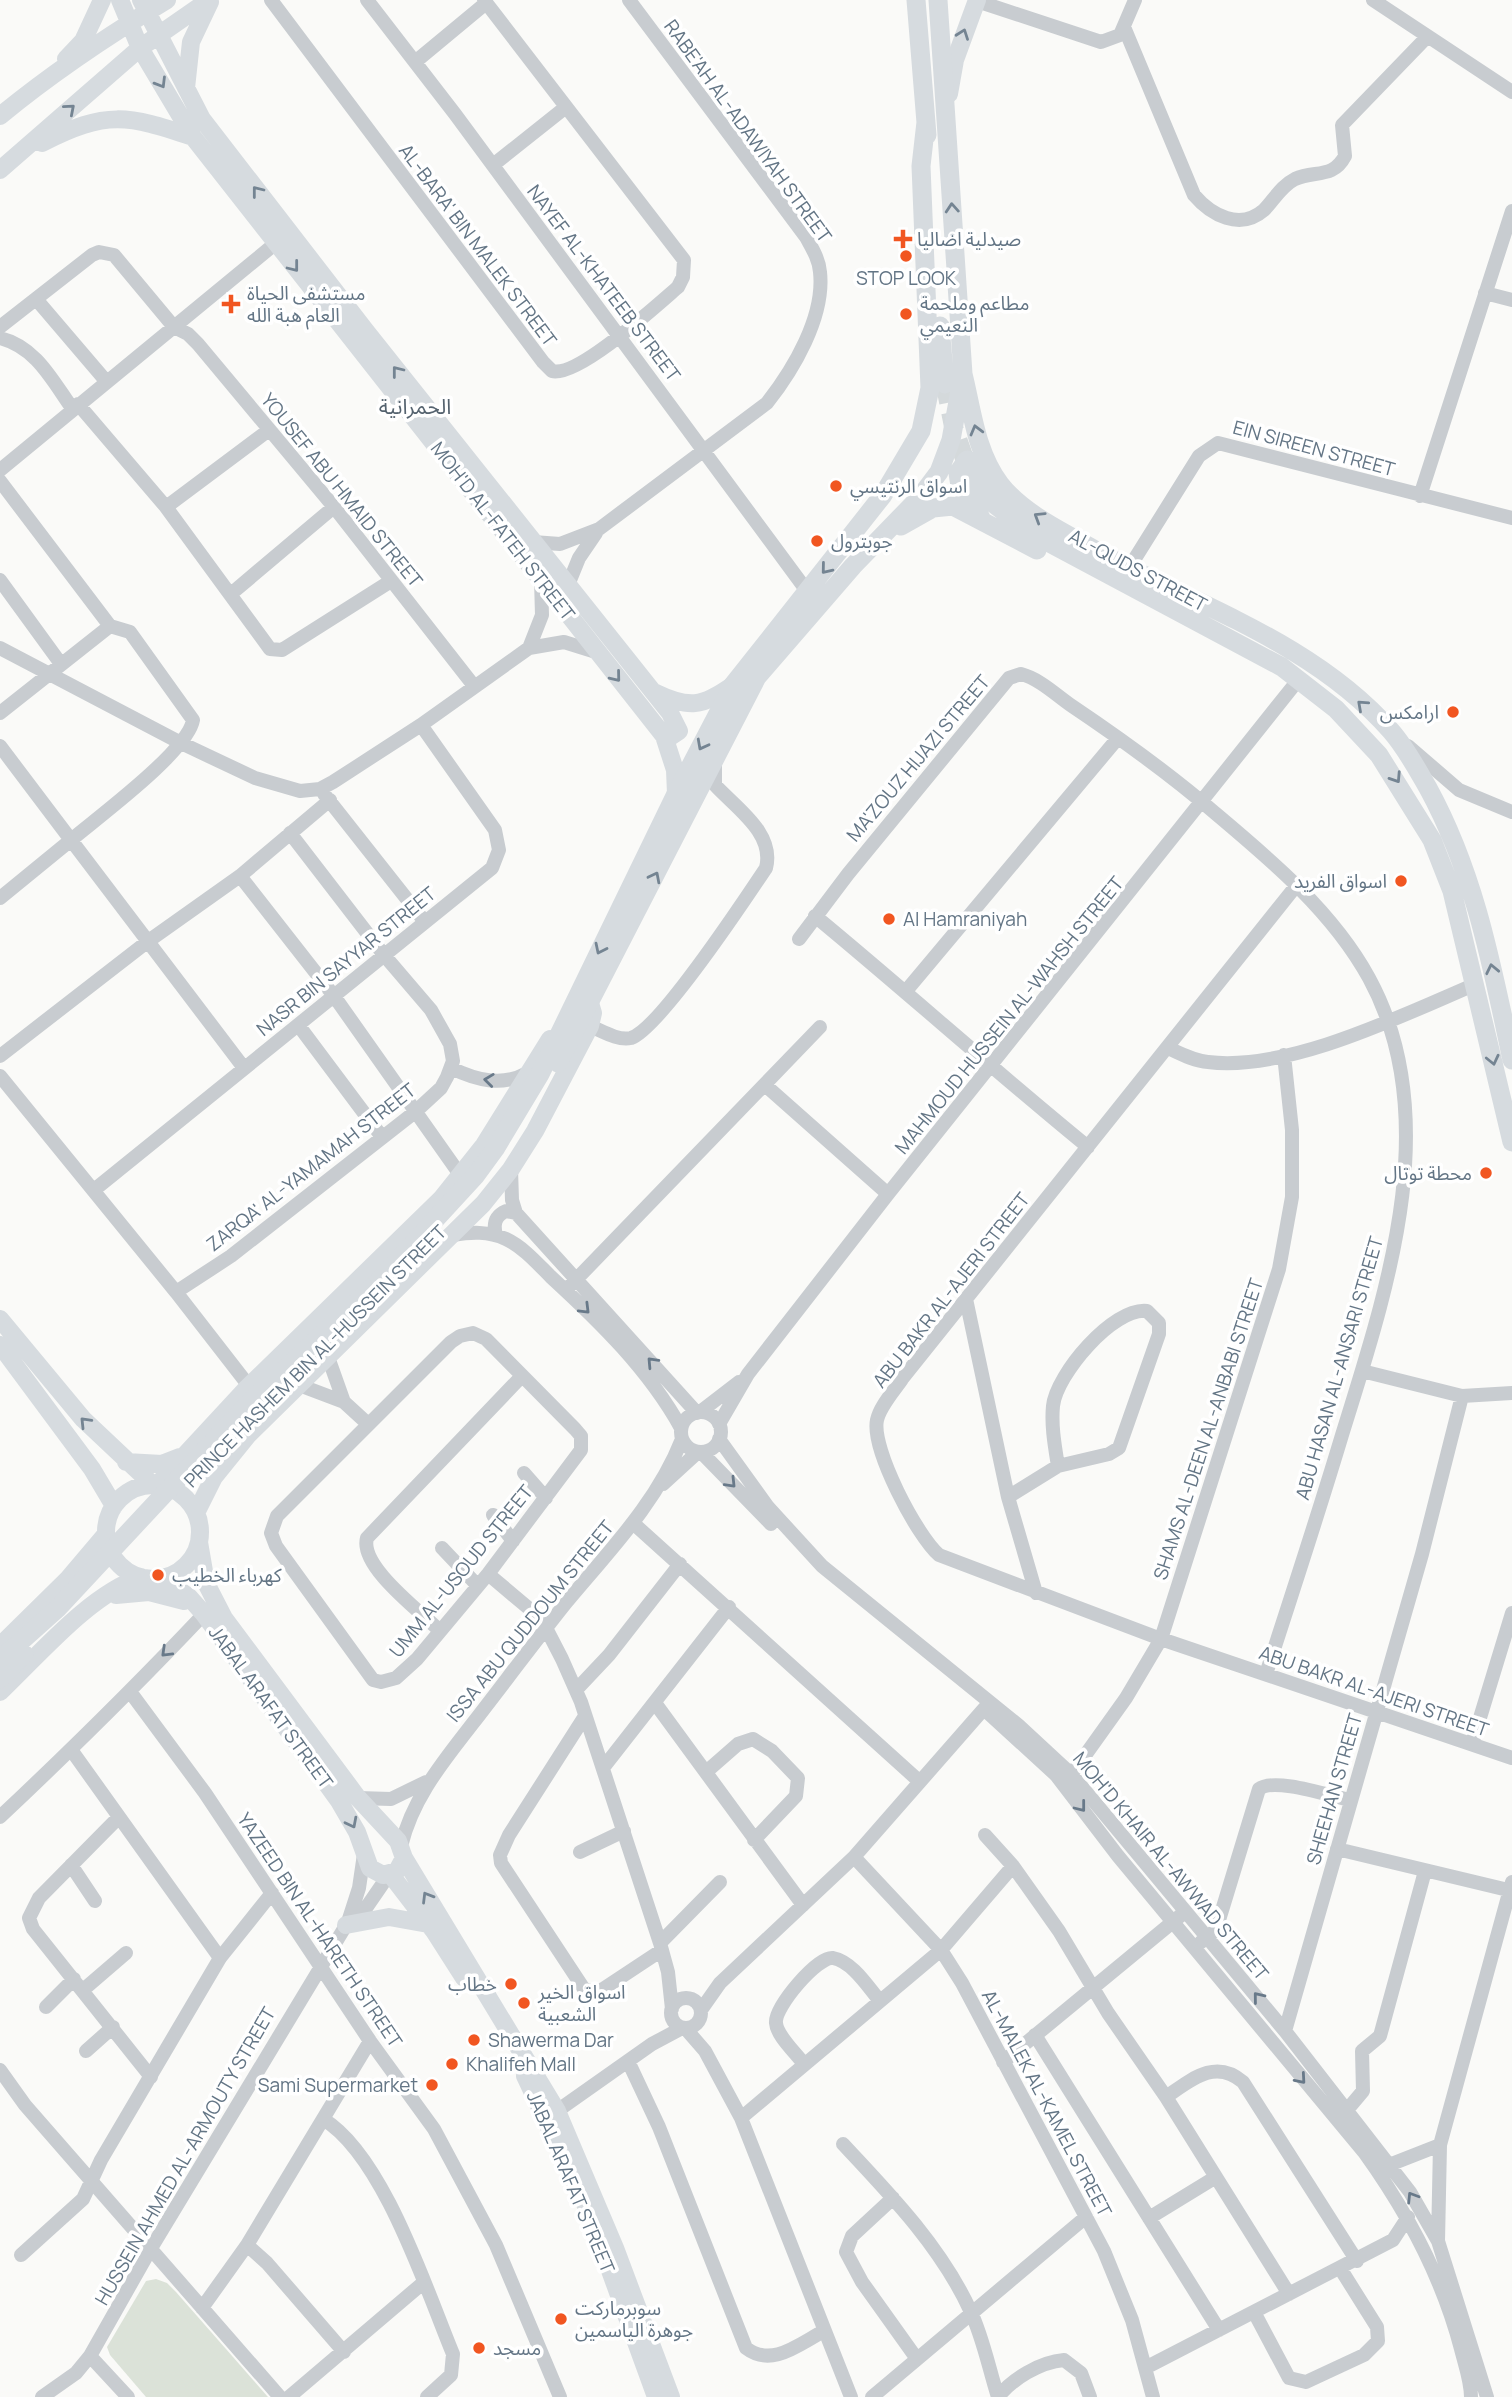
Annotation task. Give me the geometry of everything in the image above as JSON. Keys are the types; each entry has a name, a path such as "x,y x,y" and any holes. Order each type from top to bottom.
{"highway":[{"name":"AL-QUDS STREET","path":"916,0 935,120 963,374 976,432 999,483 1034,514 1129,568 1278,641 1335,680 1391,730 1434,800 1474,894 1512,1060"},
{"name":"AL-QUDS STREET","path":"938,0 935,120 944,384"},
{"name":"PRINCE HASHEM BIN AL-HUSSEIN STREET","path":"0,1660 57,1609 252,1400 375,1285 476,1175 540,1074 676,794 733,685 883,495 921,431 930,388 921,166 935,120"},
{"name":"PRINCE HASHEM BIN AL-HUSSEIN STREET","path":"252,1400 413,1262 480,1187 517,1136 710,790 715,760 745,697 762,670 900,517 927,502 951,440 963,374"},
{"path":"921,431 923,445 930,452 941,451 951,440"},
{"path":"907,456 927,502"},
{"path":"981,518 957,480 960,466 967,460 972,461 999,483"},
{"name":"AL-QUDS STREET","path":"970,474 1003,512 1033,534 1255,651 1299,679 1336,709 1379,755 1432,840 1452,891 1512,1142"},
{"path":"883,495 894,491 903,494 904,505 900,517"},
{"path":"886,534 927,502 953,506 981,518 1219,646 1255,651"},
{"name":"PRINCE HASHEM BIN AL-HUSSEIN STREET","path":"0,1679 13,1649"}],"main road":[{"path":"0,116 50,74 83,41 102,0"},
{"name":"MOH'D AL-FATEH STREET","path":"120,0 140,48 193,137 664,736 675,770 676,794"},
{"path":"50,74 71,65 129,24 143,6 167,0"},
{"path":"0,170 140,48 210,0"},
{"path":"186,88 191,42 210,0"},
{"path":"935,120 977,0"},
{"name":"MOH'D AL-FATEH STREET","path":"143,6 202,119 678,724 679,731 675,735 664,736"},
{"path":"71,65 84,66 89,71 91,91"},
{"path":"20,153 74,127 103,119 142,120 193,137"},
{"path":"654,692 667,698 697,704 710,701 733,685"},
{"name":"PRINCE HASHEM BIN AL-HUSSEIN STREET","path":"196,1513 214,1477 248,1435 453,1235 511,1169 535,1131 590,1026 593,1013 590,1003"},
{"name":"PRINCE HASHEM BIN AL-HUSSEIN STREET","path":"155,1485 196,1443 252,1400 349,1292 461,1176 512,1102 527,1073 566,1020"},
{"path":"0,1318 77,1413 120,1456 155,1485 181,1493 196,1513 199,1542 191,1559 178,1572 161,1578 141,1577 124,1569 111,1553 106,1534 114,1506 131,1490 155,1485"},
{"path":"0,1345 92,1469 114,1506"},
{"path":"196,1443 187,1466 190,1474 201,1480 214,1477"},
{"path":"120,1456 162,1464 183,1456"},
{"path":"92,1469 105,1475 114,1473 120,1456"},
{"name":"PRINCE HASHEM BIN AL-HUSSEIN STREET","path":"13,1649 106,1534"},
{"name":"JABAL ARAFAT STREET","path":"199,1542 206,1583 224,1618 358,1798 402,1852 557,2111 615,2248 671,2397"},
{"path":"67,1580 87,1574 97,1576 101,1591 99,1600"},
{"path":"0,1692 99,1600 141,1577"},
{"name":"JABAL ARAFAT STREET","path":"161,1578 196,1605 346,1812 370,1868 389,1875 428,1924 516,2061 547,2118 592,2221 656,2397"},
{"path":"99,1600 144,1592 196,1605 196,1587 206,1583"},
{"path":"389,1875 400,1867 402,1852"},
{"path":"347,1924 389,1917 428,1924"}],"street":[{"name":"AL-BARA' BIN MALEK STREET","path":"271,0 547,367 558,373 565,372 620,337 678,287 683,277 684,260 485,1"},
{"name":"NAYEF AL-KHATEEB STREET","path":"367,0 807,591"},
{"name":"RABE'AH AL-ADAWIYAH STREET","path":"533,542 561,544 599,529 705,452 767,403 780,387 811,325 820,273 816,255 806,237 629,0"},
{"path":"977,0 1101,42 1115,39 1124,27 1135,0"},
{"path":"1373,0 1512,92"},
{"path":"415,62 485,1"},
{"path":"1124,27 1194,195 1212,212 1233,219 1257,215 1293,180 1324,174 1337,167 1345,156 1342,125 1427,37"},
{"path":"492,165 566,107"},
{"path":"1420,496 1512,211"},
{"path":"0,470 276,243"},
{"name":"YOUSEF ABU HMAID STREET","path":"36,299 92,255 106,252 114,255 174,327 188,334 198,344 270,430 474,686"},
{"path":"1485,293 1512,300"},
{"path":"0,327 36,299 106,381"},
{"path":"0,338 21,346 32,354 166,507 232,593 270,649 282,650 391,581"},
{"path":"166,507 270,430"},
{"name":"EIN SIREEN STREET","path":"1129,568 1199,456 1218,443 1512,518"},
{"path":"0,481 110,626 130,632 192,720 191,727 181,743 71,840 0,898"},
{"path":"232,593 334,507"},
{"name":"RABE'AH AL-ADAWIYAH STREET","path":"568,585 579,558 599,529"},
{"path":"0,580 61,664"},
{"path":"529,648 542,615 541,580"},
{"path":"0,713 110,626"},
{"path":"0,648 181,743 270,784 300,790 320,789 421,725 529,648 564,642 596,652"},
{"name":"MA'ZOUZ HIJAZI STREET","path":"799,939 1009,678 1021,674 1029,676 1118,737 1203,802"},
{"name":"MAHMOUD HUSSEIN AL-WAHSH STREET","path":"719,1431 748,1374 888,1194 1299,679"},
{"name":"NASR BIN SAYYAR STREET","path":"94,1189 492,868 499,850 495,831 421,725"},
{"path":"1391,730 1459,790 1512,811"},
{"path":"906,991 1118,737"},
{"path":"0,746 244,1068"},
{"path":"320,789 425,922"},
{"path":"590,1026 619,1038 639,1033 715,944 766,868 769,856 763,836 710,790"},
{"path":"1434,800 1442,793 1459,790"},
{"path":"0,1056 147,942 240,876 330,800"},
{"name":"ABU HASAN AL-ANSARI STREET","path":"1203,802 1296,886 1338,933 1369,978 1388,1021 1404,1096 1401,1207 1393,1252 1362,1371 1266,1674"},
{"path":"290,834 384,955 431,1010 453,1053 451,1068 490,1081 515,1079 527,1073"},
{"path":"240,876 334,996 461,1176"},
{"name":"ABU BAKR AL-AJERI STREET","path":"1296,886 966,1299 884,1406 876,1424 878,1438 905,1506 927,1545 939,1555 1161,1639 1512,1758"},
{"path":"816,916 906,991 991,1068 1088,1147"},
{"path":"1168,1048 1208,1062 1231,1063 1284,1055 1388,1021 1476,984"},
{"path":"299,1026 382,1136"},
{"path":"571,1285 820,1027"},
{"name":"SHAMS AL-DEEN AL-ANBABI STREET","path":"1068,1780 1126,1698 1161,1639 1247,1374 1287,1232 1292,1197 1292,1130 1284,1055"},
{"name":"ZARQA' AL-YAMAMAH STREET","path":"176,1292 230,1256 415,1112 441,1088 451,1068"},
{"path":"0,1076 176,1292 252,1400"},
{"path":"765,1085 888,1194"},
{"path":"453,1235 483,1232 496,1235 571,1285 699,1412 711,1415 719,1431 716,1446 700,1452 685,1445 681,1434 635,1363 571,1285 516,1213 512,1200 511,1169"},
{"path":"496,1235 494,1226 498,1216 506,1211 516,1213"},
{"path":"966,1299 1008,1497 1037,1593"},
{"path":"1008,1497 1058,1466 1109,1454 1119,1448 1159,1334 1158,1323 1147,1311 1125,1313 1115,1320 1094,1339 1061,1385 1053,1406 1058,1466"},
{"name":"UMM AL-USOUD STREET","path":"473,1333 486,1339 575,1429 582,1440 574,1462 488,1574 396,1678 381,1682 373,1680 272,1540 271,1527 277,1516 368,1424 451,1342 464,1334 473,1333"},
{"path":"328,1357 344,1402"},
{"path":"1362,1371 1462,1396 1512,1392"},
{"name":"MAHMOUD HUSSEIN AL-WAHSH STREET","path":"699,1412 748,1374"},
{"path":"439,1630 375,1567 365,1552 367,1538 521,1377"},
{"path":"299,1385 344,1402 368,1424"},
{"name":"SHEEHAN STREET","path":"1285,2031 1376,1713 1462,1396"},
{"path":"681,1434 687,1418 699,1412"},
{"name":"MOH'D KHAIR AL-AWWAD STREET","path":"719,1431 768,1507 822,1566 987,1706 1068,1780 1180,1916 1208,1937 1285,2031 1389,2165 1438,2241 1487,2397"},
{"name":"ISSA ABU QUDDOUM STREET","path":"402,1852 412,1811 430,1779 546,1628 633,1523 659,1487 681,1434"},
{"name":"ISSA ABU QUDDOUM STREET","path":"659,1487 700,1452"},
{"name":"MOH'D KHAIR AL-AWWAD STREET","path":"700,1452 831,1583 987,1706"},
{"path":"524,1473 546,1497"},
{"path":"493,1515 513,1541"},
{"path":"633,1523 919,1781"},
{"path":"442,1548 477,1585"},
{"path":"576,1690 609,1655 680,1564"},
{"path":"488,1574 546,1628 576,1690 668,1972 686,2014 741,2118 851,2397"},
{"path":"0,1817 131,1693 196,1605"},
{"path":"603,1768 729,1607"},
{"path":"1472,1744 1512,1613"},
{"name":"YAZEED BIN AL-HARETH STREET","path":"131,1693 205,1793 370,2041 424,2113 457,2166 515,2288 560,2397"},
{"path":"655,1703 803,1905"},
{"path":"557,2111 652,2044 854,1857 987,1706"},
{"path":"585,1716 503,1845 501,1863 584,1989 595,1992 603,1989 661,1946 720,1882"},
{"path":"706,1772 738,1744 753,1739 772,1751 798,1777 796,1796 754,1840"},
{"path":"72,1751 220,1958"},
{"name":"ISSA ABU QUDDOUM STREET","path":"358,1798 391,1799 412,1791 430,1779"},
{"path":"1194,1946 1216,1930 1259,1789 1271,1784 1350,1801"},
{"path":"120,1817 38,1898 29,1918 33,1929 151,2077"},
{"path":"580,1852 624,1831"},
{"path":"985,1835 1013,1866 1059,1931 1289,2294"},
{"path":"1337,1849 1425,1871 1511,1888 1440,2145 1438,2241"},
{"name":"HUSSEIN AHMED AL-ARMOUTY STREET","path":"42,2397 76,2373 90,2356 150,2250 347,1924 359,1888 365,1853"},
{"name":"AL-MALEK AL-KAMEL STREET","path":"854,1857 941,1950 1086,2217 1120,2287 1147,2367 1153,2397"},
{"path":"71,1865 95,1900"},
{"path":"741,2118 803,2063 941,1950 1013,1866"},
{"path":"1347,2110 1363,2091 1362,2051 1380,2036 1425,1871"},
{"name":"HUSSEIN AHMED AL-ARMOUTY STREET","path":"347,1924 366,1908 389,1875"},
{"path":"21,2255 75,2208 220,1958 272,1893"},
{"path":"1003,2062 1180,1916"},
{"name":"MOH'D KHAIR AL-AWWAD STREET","path":"1180,1916 1194,1946 1364,2152 1408,2217 1452,2315 1471,2397"},
{"path":"46,2007 126,1953"},
{"path":"803,2063 777,2029 776,2014 782,2002 823,1960 833,1958 847,1964 880,2001"},
{"path":"668,1972 686,2014"},
{"path":"86,2051 113,2027"},
{"path":"1035,2035 1219,2330"},
{"path":"202,2308 247,2245 370,2041"},
{"path":"628,2061 659,2127 746,2348 762,2357 774,2358 824,2331"},
{"path":"0,2070 10,2087 91,2183 280,2397"},
{"path":"1166,2097 1200,2074 1212,2070 1234,2074 1244,2082 1357,2261"},
{"path":"323,2119 349,2139 402,2233 454,2363 447,2381 427,2397"},
{"path":"844,2144 893,2198 936,2253 972,2313 998,2397"},
{"path":"1389,2165 1440,2145"},
{"path":"1149,2218 1216,2177"},
{"path":"893,2198 852,2236 846,2252 862,2282 917,2359"},
{"path":"872,2397 1086,2217"},
{"path":"1147,2367 1357,2261 1393,2240 1408,2217"},
{"path":"1393,2240 1421,2242"},
{"path":"247,2245 267,2263 344,2352"},
{"path":"1254,2312 1283,2370 1296,2382 1306,2382 1364,2355 1378,2341 1377,2327 1340,2268"},
{"path":"289,2397 423,2283"},
{"path":"90,2356 128,2397"},
{"path":"998,2397 1005,2387 1024,2375 1064,2360 1069,2361 1081,2373 1090,2397"}],"shaded area":[{"path":"156,2279 167,2283 176,2292 268,2397 146,2397 110,2355 107,2347 146,2281"}],"tunnel":[{"path":"945,384 954,429 970,474"}],"place":[{"name":"صيدلية اضاليا","path":"903,239"},
{"name":"STOP LOOK","path":"906,256"},
{"name":"مستشفى الحياة العام هبة الله","path":"231,304"},
{"name":"مطاعم وملحمة النعيمي","path":"906,314"},
{"name":"اسواق الرنتيسي","path":"836,486"},
{"name":"جوبترول","path":"817,541"},
{"name":"ارامكس","path":"1453,712"},
{"name":"اسواق الفريد","path":"1401,881"},
{"name":"Al Hamraniyah","path":"889,919"},
{"name":"محطة توتال","path":"1486,1173"},
{"name":"كهرباء الخطيب","path":"158,1575"},
{"name":"خطاب","path":"511,1984"},
{"name":"اسواق الخير الشعبية","path":"524,2003"},
{"name":"Shawerma Dar","path":"474,2040"},
{"name":"Khalifeh Mall","path":"452,2064"},
{"name":"Sami Supermarket","path":"432,2085"},
{"name":"سوبرماركت جوهرة الياسمين","path":"561,2319"},
{"name":"مسجد","path":"479,2348"}],"district":[{"name":"الحمرانية","path":"415,406"}]}
